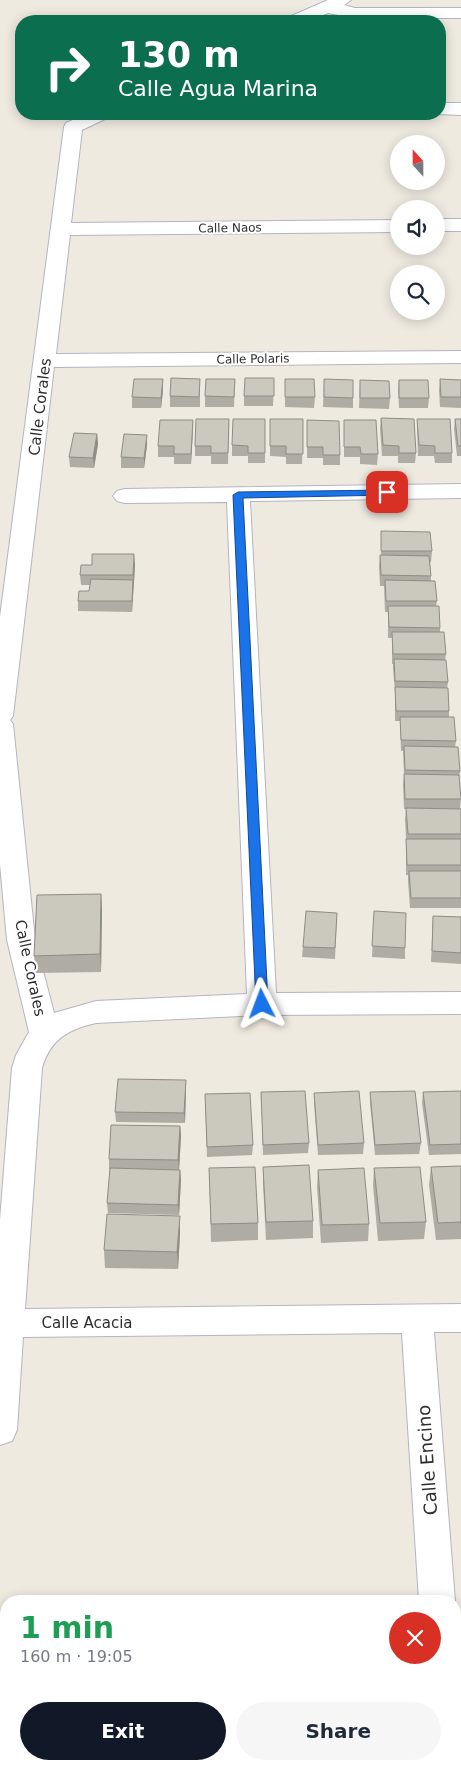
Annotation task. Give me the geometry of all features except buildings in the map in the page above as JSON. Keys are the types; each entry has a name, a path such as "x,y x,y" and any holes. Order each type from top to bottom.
{"street":[{"path":"308,15 342,0"},
{"path":"326,7 354,13 461,13"},
{"path":"446,109 461,109"},
{"name":"Calle Corales","path":"0,716 46,362 73,127 88,120"},
{"path":"445,225 461,225"},
{"name":"Calle Naos","path":"61,229 390,226"},
{"name":"Calle Polaris","path":"46,362 461,357"},
{"path":"125,496 461,491"},
{"path":"238,495 262,1004"},
{"name":"Calle Corales","path":"0,724 21,940 44,1033"},
{"path":"0,1430 27,1068 36,1041 44,1033 62,1020 96,1012 262,1004 461,1002"},
{"name":"Calle Acacia","path":"8,1323 417,1320 461,1318"},
{"name":"Calle Encino","path":"417,1320 437,1595"}],"route":[{"path":"262,1004 238,495 387,492"}]}
